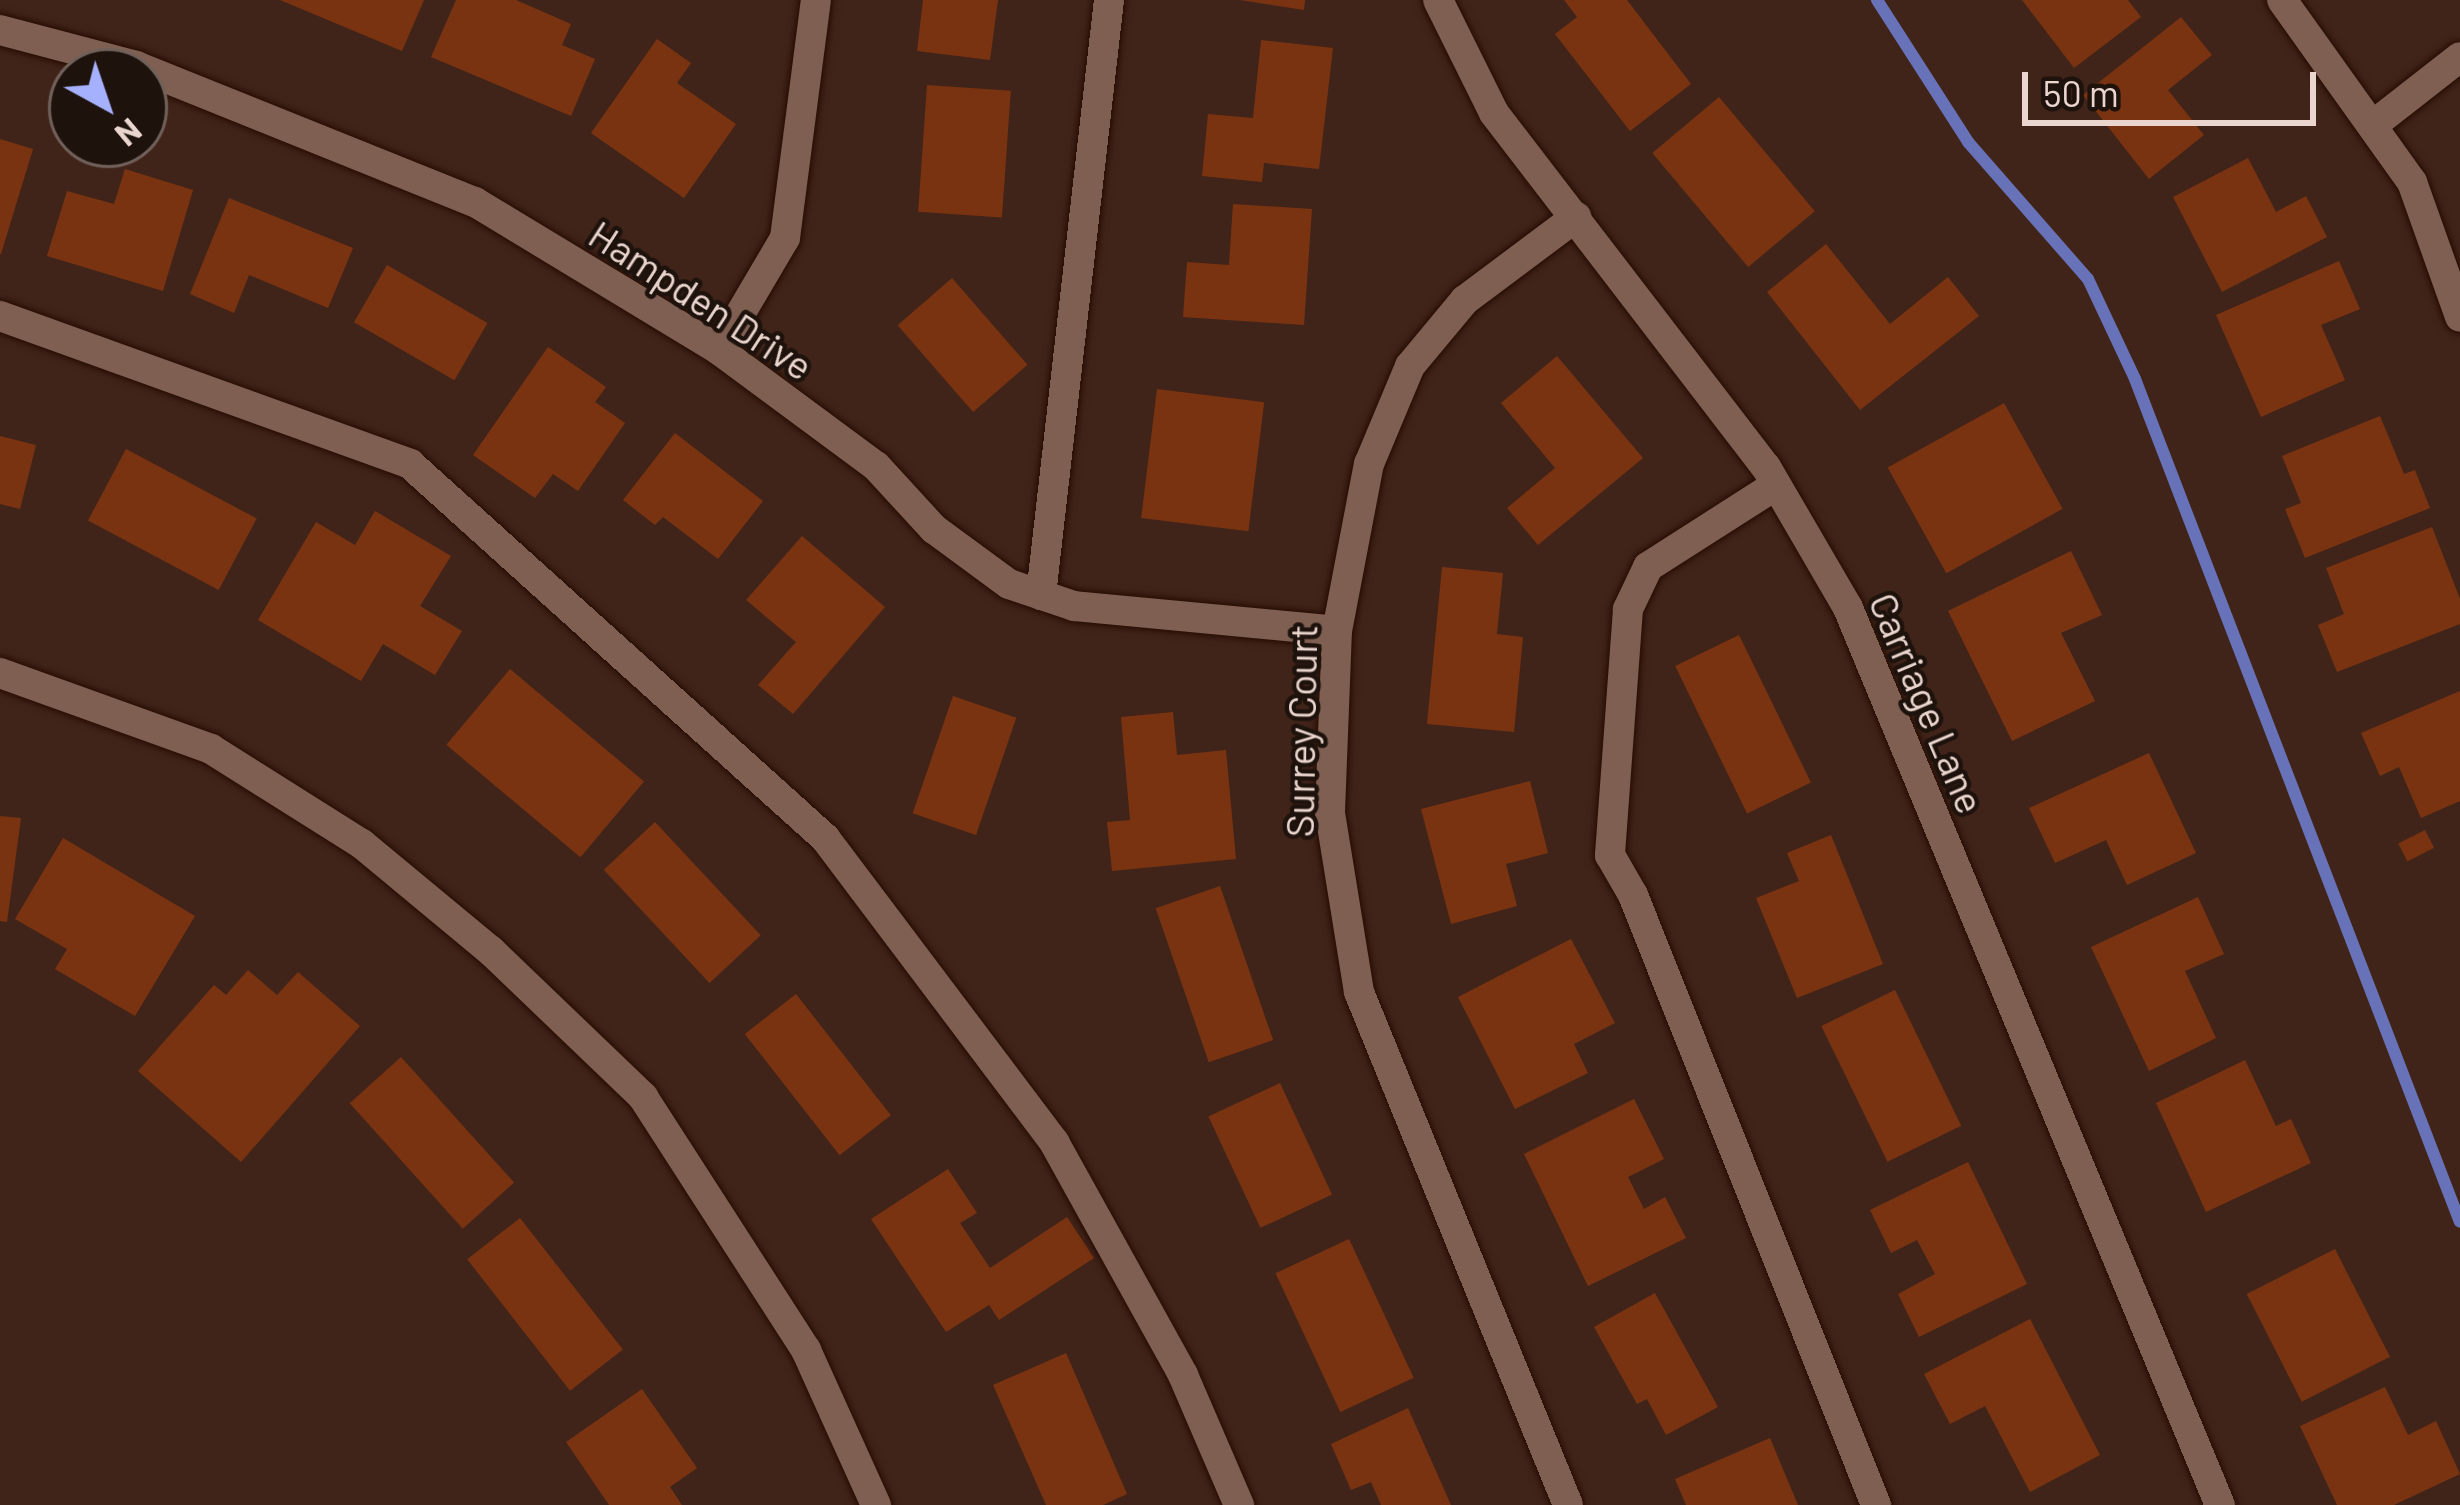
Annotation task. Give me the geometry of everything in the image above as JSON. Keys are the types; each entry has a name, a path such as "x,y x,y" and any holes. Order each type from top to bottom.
{"street":[{"path":"719,350 785,238 816,0"},
{"path":"1041,595 1109,0"},
{"name":"Carriage Lane","path":"1438,0 1494,112 1776,485 1848,608 2220,1505"},
{"path":"2282,0 2412,182 2460,317"},
{"name":"Hampden Drive","path":"0,30 136,66 475,202 719,350 876,466 934,529 1009,584 1074,606 1337,631"},
{"path":"2373,125 2460,57"},
{"name":"Surrey Court","path":"1568,1505 1359,992 1330,812 1337,631 1369,464 1410,366 1466,300 1576,218"},
{"path":"0,316 410,464 825,838 1054,1142 1183,1375 1239,1505"},
{"path":"1776,485 1648,567 1628,609 1610,855 1634,895 1876,1505"},
{"path":"0,673 211,749 362,844 508,967 643,1097 806,1350 876,1505"}],"building":[{"path":"280,0 424,0 402,51"},
{"path":"456,0 516,0 571,24 562,45 595,59 571,116 431,57"},
{"path":"923,0 998,0 990,60 917,51"},
{"path":"1240,0 1305,0 1304,10"},
{"path":"1564,0 1627,0 1691,84 1630,131 1555,34 1577,17"},
{"path":"2022,0 2128,0 2141,17 2074,68"},
{"path":"2181,17 2212,55 2168,90 2204,135 2149,179 2083,95"},
{"path":"657,39 691,63 677,83 736,124 684,198 591,133"},
{"path":"1261,40 1333,48 1319,169 1264,163 1262,182 1202,176 1208,114 1253,118"},
{"path":"927,85 1011,91 1002,218 918,212"},
{"path":"1719,97 1815,211 1748,267 1652,153"},
{"path":"0,139 33,149 1,254 0,254"},
{"path":"2248,158 2276,212 2306,196 2327,237 2222,292 2173,197"},
{"path":"125,169 193,190 163,291 47,256 67,191 114,204"},
{"path":"229,198 353,248 328,308 249,275 234,313 190,294"},
{"path":"1233,204 1312,209 1304,325 1183,317 1187,262 1229,265"},
{"path":"1826,244 1890,324 1948,277 1979,316 1860,410 1767,292"},
{"path":"2339,261 2360,309 2321,325 2345,380 2261,417 2216,315"},
{"path":"387,265 487,323 454,380 354,322"},
{"path":"952,278 1027,365 973,412 898,325"},
{"path":"548,347 606,387 595,402 625,423 578,491 553,474 535,498 473,455"},
{"path":"1557,356 1643,458 1538,545 1507,508 1555,468 1501,403"},
{"path":"1157,389 1264,402 1248,531 1141,518"},
{"path":"2004,403 2063,509 1946,573 1888,467"},
{"path":"2380,416 2404,474 2415,470 2430,508 2305,558 2285,509 2301,503 2282,456"},
{"path":"675,433 763,501 718,559 663,517 655,525 623,500"},
{"path":"0,436 36,445 20,509 0,504"},
{"path":"126,449 257,518 219,590 88,521"},
{"path":"375,511 451,556 420,606 462,631 435,675 383,644 361,681 258,620 316,522 355,545"},
{"path":"2432,527 2460,599 2460,624 2337,672 2318,625 2344,614 2326,568"},
{"path":"802,536 885,607 793,714 758,685 796,642 746,600"},
{"path":"2071,551 2102,615 2061,633 2095,701 2012,741 1948,611"},
{"path":"1442,567 1503,573 1497,634 1523,637 1514,732 1427,724"},
{"path":"1739,635 1811,782 1747,814 1675,666"},
{"path":"510,669 644,781 580,857 446,745"},
{"path":"2460,691 2460,801 2421,818 2399,767 2380,776 2361,733"},
{"path":"953,696 1016,718 976,835 913,813"},
{"path":"1173,712 1177,755 1226,750 1236,859 1112,871 1107,822 1130,820 1121,717"},
{"path":"2149,753 2196,853 2127,885 2106,840 2055,863 2029,808"},
{"path":"1530,781 1548,853 1506,864 1517,906 1451,924 1421,809"},
{"path":"0,816 21,818 7,922 0,921"},
{"path":"655,822 761,935 710,983 604,870"},
{"path":"2425,830 2434,848 2407,861 2398,844"},
{"path":"1831,835 1883,964 1797,998 1756,898 1799,881 1787,853"},
{"path":"63,838 195,916 135,1016 55,969 67,949 15,919"},
{"path":"1220,886 1273,1040 1209,1062 1156,908"},
{"path":"2198,897 2224,954 2185,971 2216,1038 2149,1071 2091,947"},
{"path":"1571,939 1615,1023 1574,1044 1588,1073 1515,1109 1458,997"},
{"path":"248,970 277,995 298,972 360,1026 241,1162 138,1071 214,985 226,995"},
{"path":"1895,990 1961,1126 1887,1162 1821,1026"},
{"path":"796,994 891,1115 840,1155 745,1034"},
{"path":"401,1057 514,1183 463,1229 350,1103"},
{"path":"2245,1060 2276,1126 2291,1119 2311,1163 2206,1212 2156,1103"},
{"path":"1280,1083 1332,1194 1260,1228 1208,1116"},
{"path":"1634,1099 1664,1159 1628,1177 1644,1209 1665,1197 1686,1238 1588,1286 1524,1154"},
{"path":"1968,1162 2027,1284 1919,1337 1898,1294 1935,1274 1917,1240 1891,1253 1870,1210"},
{"path":"948,1169 977,1213 960,1223 990,1268 1067,1217 1094,1258 999,1320 989,1305 946,1332 871,1219"},
{"path":"520,1218 623,1350 570,1391 467,1259"},
{"path":"1349,1239 1414,1378 1340,1412 1276,1273"},
{"path":"2335,1249 2390,1357 2302,1402 2247,1294"},
{"path":"1655,1293 1718,1407 1666,1435 1647,1399 1637,1404 1594,1327"},
{"path":"2030,1319 2100,1455 2030,1492 1985,1406 1950,1424 1924,1374"},
{"path":"1066,1353 1127,1494 1103,1505 1046,1505 993,1385"},
{"path":"2385,1387 2408,1435 2436,1421 2460,1474 2394,1505 2337,1505 2300,1426"},
{"path":"642,1389 697,1468 670,1487 682,1505 609,1505 566,1442"},
{"path":"1408,1408 1451,1505 1381,1505 1371,1482 1351,1490 1331,1444"},
{"path":"1770,1438 1798,1505 1686,1505 1675,1479"}],"waterway":[{"path":"1877,0 1968,142 2088,279 2135,379 2460,1222"}]}
